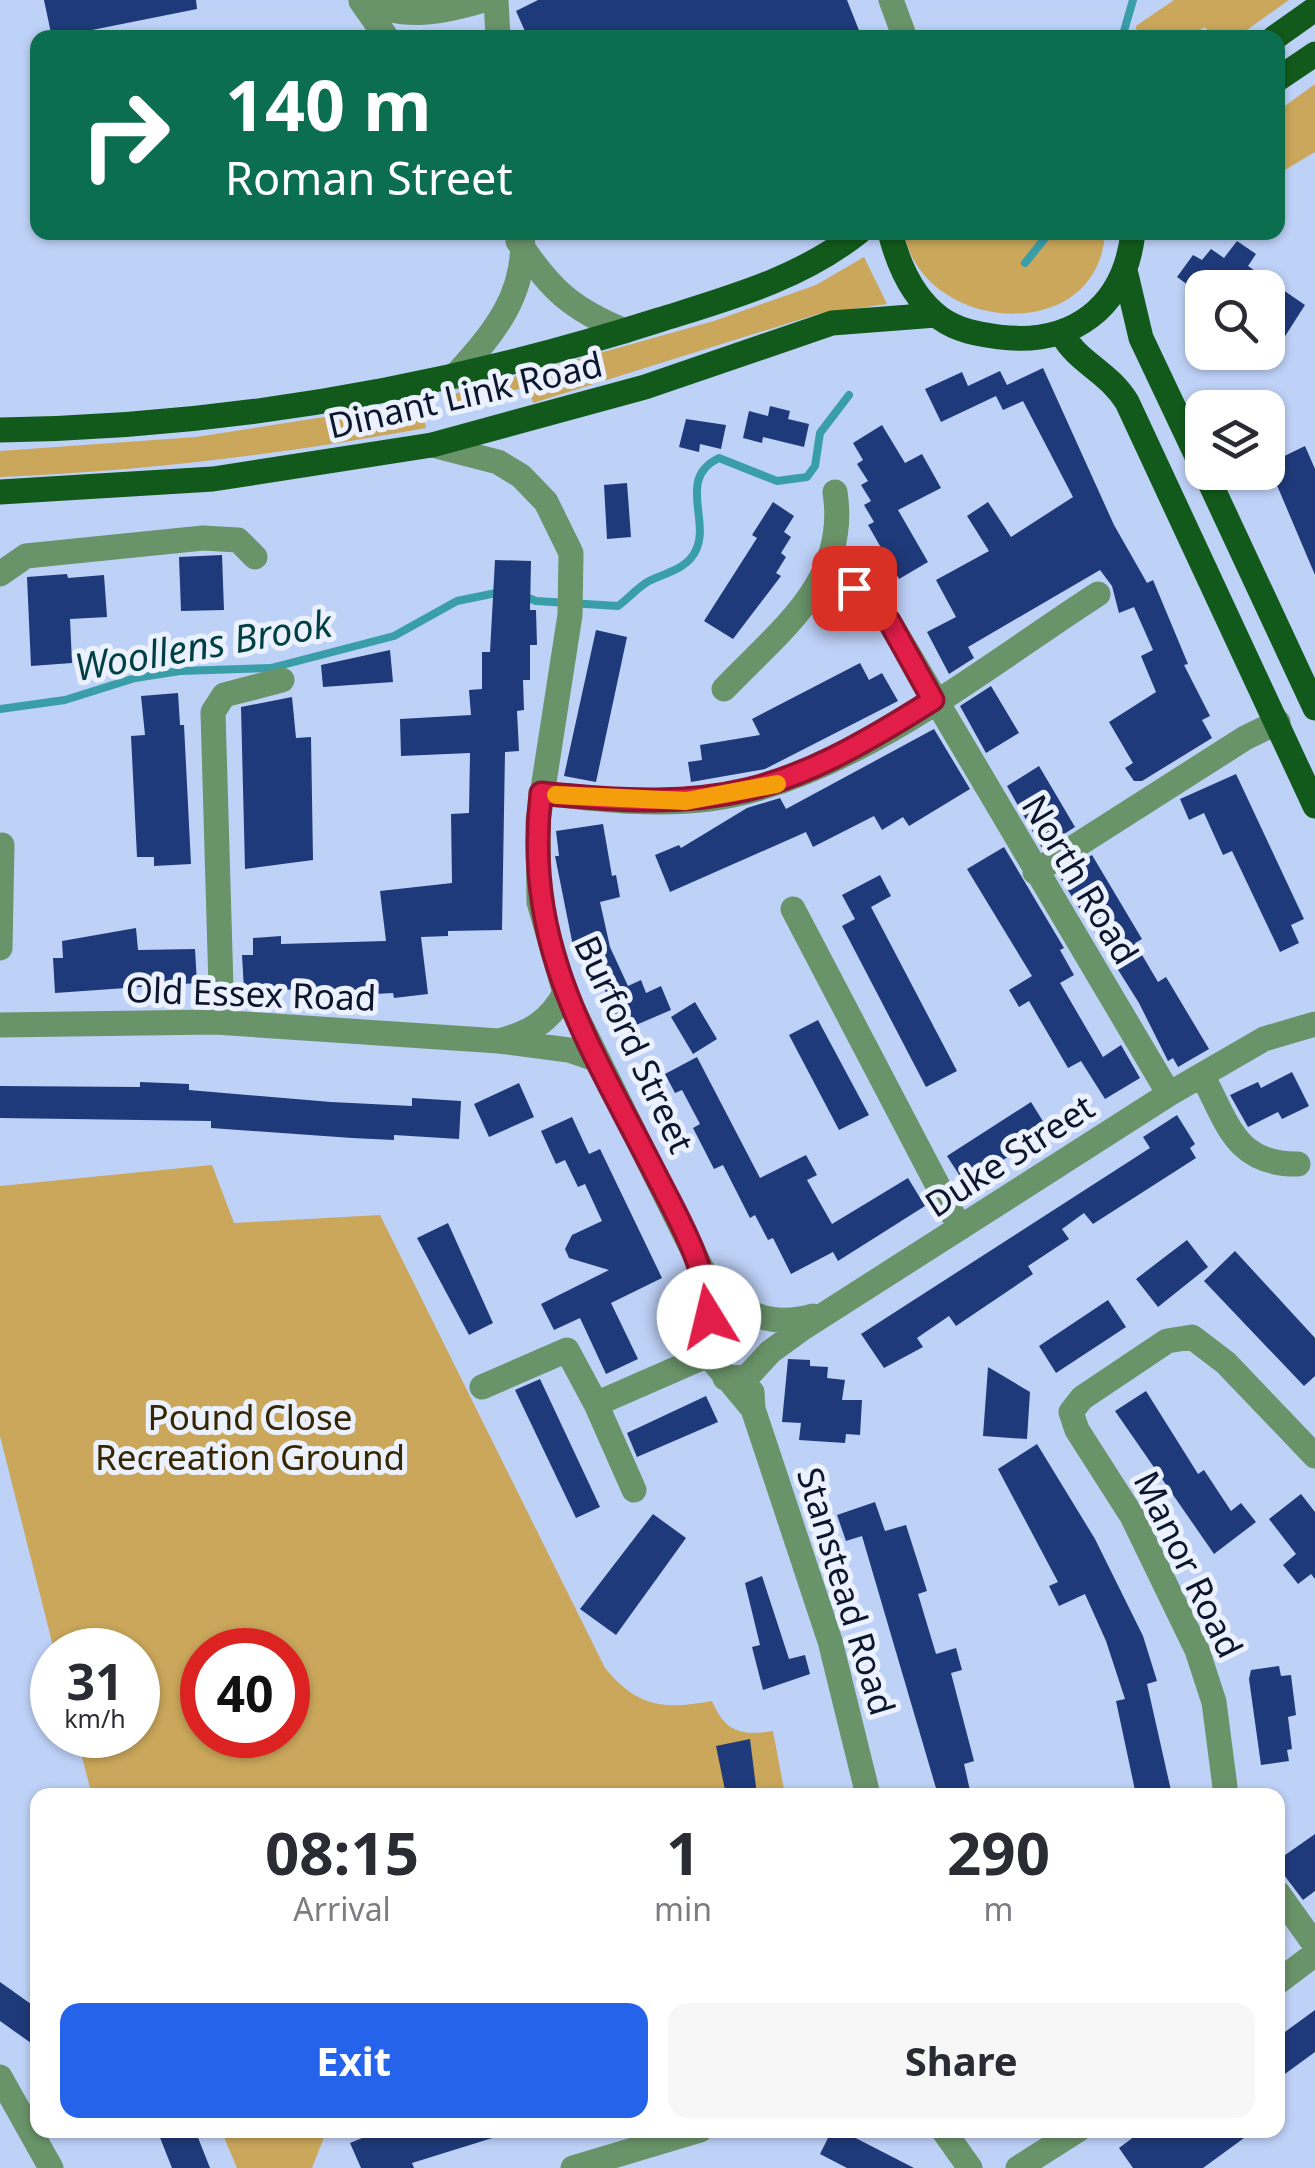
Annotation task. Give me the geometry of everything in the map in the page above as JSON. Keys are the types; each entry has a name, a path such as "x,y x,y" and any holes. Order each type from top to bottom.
{"main road":[{"path":"1285,30 1315,9"},
{"path":"1285,75 1315,54"},
{"name":"Dinant Link Road","path":"0,430 208,416 321,402 454,377 626,331 793,275 849,240"},
{"path":"893,240 906,278 936,316 954,327 980,334 1032,340 1062,334 1097,312 1113,295 1125,270 1131,240"},
{"path":"1125,270 1133,318 1185,429"},
{"name":"Dinant Link Road","path":"0,492 212,479 432,445 628,392 832,323 936,316"},
{"path":"1062,334 1072,352 1112,379 1127,402 1315,806"},
{"path":"1214,490 1313,696"}],"street":[{"path":"362,0 410,14 445,11 484,0"},
{"path":"362,0 382,30"},
{"path":"496,0 498,30"},
{"path":"890,0 902,30"},
{"path":"454,377 510,310 519,240"},
{"path":"521,240 573,307 626,331"},
{"name":"Burford Street","path":"432,445 498,462 521,476 546,502 563,529 573,571 570,615 541,793 536,847 539,902 566,993 701,1266 708,1298 708,1355"},
{"path":"724,689 803,605 825,574 838,533 835,492"},
{"path":"0,574 26,556 203,538 238,540 255,557"},
{"name":"North Road","path":"825,574 854,588 878,607 1169,1094"},
{"path":"541,793 664,802 760,789 834,760 1098,594"},
{"path":"222,1022 213,712 224,696 282,680"},
{"path":"1034,872 1278,722"},
{"path":"0,948 2,845"},
{"path":"793,908 960,1228"},
{"path":"499,1041 536,1027 566,993"},
{"name":"Old Essex Road","path":"0,1025 222,1022 499,1041 569,1050 598,1060"},
{"name":"Duke Street","path":"756,1369 770,1352 828,1312 1169,1094 1264,1039 1315,1024"},
{"path":"1202,1075 1244,1149 1267,1162 1298,1164"},
{"name":"Burford Street","path":"701,1266 745,1312 787,1320 828,1312"},
{"name":"Manor Road","path":"1225,1788 1214,1702 1201,1660 1132,1516 1077,1430 1071,1412 1082,1398 1156,1348 1184,1335 1199,1340 1226,1363 1315,1456"},
{"path":"482,1388 567,1350 634,1490"},
{"path":"596,1404 708,1355 753,1409"},
{"path":"725,1378 747,1377 756,1369"},
{"path":"753,1409 756,1369"},
{"name":"Stanstead Road","path":"753,1409 830,1641 866,1788"},
{"path":"1285,1905 1314,1956 1285,1977"},
{"path":"0,2076 30,2129"},
{"path":"35,2138 52,2168"},
{"path":"573,2168 673,2138"},
{"path":"949,2138 970,2168"},
{"path":"1018,2168 1065,2138"}],"green space":[{"path":"1174,0 1289,0 1247,30 1136,30 1136,26"},
{"path":"1315,84 1315,152 1285,170 1285,106"},
{"path":"907,240 1103,240 1095,270 1073,295 1043,310 1009,314 974,307 942,292 918,267"},
{"path":"864,257 887,304 818,314 533,403 529,387 445,405 443,397 714,321 816,285"},
{"path":"420,402 426,428 214,460 0,477 0,451 196,437"},
{"name":"Pound Close Recreation Ground","path":"212,1165 234,1223 380,1215 605,1668 640,1698 665,1705 712,1701 735,1730 773,1731 784,1788 90,1788 82,1758 160,1758 160,1628 48,1628 0,1436 0,1186"},
{"path":"224,2138 324,2138 312,2168 237,2168"}],"building":[{"path":"44,0 196,0 197,9 92,30 50,30"},
{"path":"538,0 847,0 859,30 524,30 516,11"},
{"path":"1237,241 1256,254 1248,266 1254,270 1185,270 1185,283 1177,277 1193,255 1202,260 1211,249 1224,258"},
{"path":"1285,291 1305,305 1285,336"},
{"path":"1043,368 1114,525 1147,583 1153,580 1188,664 1184,665 1210,716 1202,720 1212,738 1142,781 1134,781 1125,768 1133,763 1109,722 1156,692 1141,656 1153,650 1134,607 1119,613 1112,586 1100,570 968,647 974,658 949,674 927,632 956,617 936,580 989,551 967,516 988,502 1011,537 1073,497 1023,401 1003,410 996,396 941,422 925,389 962,372 968,386 1000,371 1007,385"},
{"path":"770,406 790,411 788,419 809,424 804,447 763,437 762,443 743,438 749,411 768,416"},
{"path":"686,419 726,425 721,449 700,444 699,452 679,447"},
{"path":"882,425 905,463 922,454 941,488 898,510 928,562 899,579 868,525 874,522 864,505 871,501 861,485 868,481 857,464 863,460 853,443"},
{"path":"1305,446 1315,469 1315,575 1279,490 1285,490 1285,456"},
{"path":"627,483 631,537 607,539 604,485"},
{"path":"773,502 794,516 784,532 791,537 781,553 786,557 776,573 781,576 733,639 704,621 757,538 752,535"},
{"path":"222,555 224,610 181,611 179,557"},
{"path":"495,560 531,561 530,610 536,610 537,645 530,645 530,680 523,680 524,710 517,711 519,751 505,752 502,930 448,931 448,936 421,937 428,994 394,998 393,993 338,996 338,989 244,990 242,955 253,955 253,938 281,936 281,944 386,941 380,891 452,883 451,814 469,813 470,753 401,756 400,719 471,715 469,690 482,689 482,652 490,652"},
{"path":"67,574 68,578 104,575 107,617 70,619 72,663 31,666 27,577"},
{"path":"596,630 627,637 596,782 564,776"},
{"path":"390,650 393,682 323,687 321,665"},
{"path":"860,663 869,680 882,673 898,701 765,769 691,782 688,762 702,760 700,745 760,735 752,719"},
{"path":"991,686 1019,733 986,753 960,706"},
{"path":"178,693 180,725 184,725 191,864 154,866 154,857 137,857 131,736 145,735 141,696"},
{"path":"292,697 296,738 311,737 313,860 245,869 241,707"},
{"path":"934,729 970,789 909,826 903,817 882,830 874,816 813,847 806,832 670,892 655,855 679,845 681,848 747,808 780,798 786,809"},
{"path":"1039,766 1075,827 1042,848 1007,786"},
{"path":"1236,774 1304,919 1291,925 1299,943 1280,952 1232,851 1223,855 1204,813 1189,820 1180,799"},
{"path":"603,824 612,876 616,875 620,897 600,902 610,947 628,986 641,980 646,993 661,986 671,1010 622,1031 604,988 595,992 573,946 555,856 559,856 556,831"},
{"path":"1004,847 1064,948 1060,950 1074,975 1060,983 1103,1057 1121,1045 1140,1078 1105,1099 1081,1061 1068,1068 1029,1001 1019,1007 1009,990 1032,976 967,869"},
{"path":"1092,855 1142,939 1135,943 1158,982 1166,977 1209,1049 1178,1067 1173,1058 1168,1061 1139,1003 1059,876"},
{"path":"880,875 891,896 871,907 957,1071 926,1087 842,926 855,919 842,895"},
{"path":"136,928 138,950 195,949 197,983 55,993 53,958 63,958 62,941"},
{"path":"695,1002 717,1039 693,1054 671,1017"},
{"path":"818,1020 869,1115 839,1130 789,1035"},
{"path":"697,1057 760,1178 806,1155 817,1175 807,1180 832,1224 908,1178 925,1206 838,1261 833,1252 791,1274 773,1238 768,1240 755,1215 750,1218 723,1165 714,1169 693,1128 700,1124 682,1090 675,1093 665,1074"},
{"path":"1292,1072 1309,1106 1282,1119 1278,1112 1248,1127 1230,1095 1258,1082 1261,1088"},
{"path":"140,1082 189,1084 189,1090 331,1102 412,1106 412,1098 461,1101 459,1139 394,1135 394,1140 211,1128 211,1121 0,1118 0,1086 140,1087"},
{"path":"519,1083 534,1117 489,1137 474,1104"},
{"path":"1031,1102 1049,1131 965,1184 947,1156"},
{"path":"1177,1115 1195,1144 1190,1148 1196,1158 1093,1224 1084,1213 1062,1229 1069,1239 1028,1266 1033,1274 956,1326 949,1316 917,1338 923,1347 884,1368 861,1334 1150,1148 1143,1137"},
{"path":"572,1117 589,1154 600,1149 662,1278 611,1303 638,1359 606,1374 580,1318 554,1330 541,1304 609,1270 569,1258 565,1249 572,1235 602,1221 585,1184 578,1187 565,1160 556,1164 541,1131"},
{"path":"448,1223 493,1323 469,1335 417,1238"},
{"path":"1187,1240 1208,1267 1158,1307 1136,1279"},
{"path":"1235,1251 1315,1338 1315,1376 1304,1386 1204,1281"},
{"path":"1108,1300 1126,1327 1056,1373 1039,1346"},
{"path":"788,1359 810,1360 810,1366 828,1367 827,1378 845,1380 842,1400 862,1400 860,1435 846,1434 845,1443 799,1440 801,1423 782,1422"},
{"path":"988,1367 1030,1392 1027,1439 983,1436"},
{"path":"540,1379 600,1507 576,1518 515,1390"},
{"path":"1146,1391 1198,1474 1204,1470 1231,1511 1241,1503 1256,1522 1214,1554 1115,1411"},
{"path":"706,1396 718,1422 637,1457 627,1433"},
{"path":"1037,1444 1095,1539 1143,1636 1157,1681 1147,1684 1170,1788 1135,1788 1116,1701 1125,1699 1106,1641 1085,1594 1059,1606 1049,1586 1058,1582 998,1469"},
{"path":"1301,1494 1315,1512 1315,1579 1311,1574 1298,1584 1283,1565 1296,1554 1269,1519"},
{"path":"875,1502 885,1531 906,1525 927,1591 918,1594 936,1654 956,1648 962,1670 951,1673 974,1761 964,1764 969,1788 936,1788 862,1536 846,1541 837,1515"},
{"path":"653,1514 686,1538 616,1635 580,1609"},
{"path":"762,1576 789,1659 805,1655 810,1674 763,1690 752,1647 760,1645 745,1583"},
{"path":"1279,1666 1281,1676 1291,1675 1296,1715 1288,1717 1292,1749 1287,1750 1289,1761 1261,1765 1249,1679 1251,1670"},
{"path":"750,1739 756,1788 725,1788 716,1746"},
{"path":"1315,1834 1315,1891 1303,1900 1285,1876 1285,1855"},
{"path":"0,1982 30,2003 30,2042 0,2021"},
{"path":"1315,2010 1315,2052 1285,2074 1285,2032"},
{"path":"160,2138 198,2138 210,2168 172,2168"},
{"path":"362,2138 492,2138 412,2163 414,2168 361,2168 350,2143"},
{"path":"828,2138 856,2138 914,2168 847,2168 820,2154"},
{"path":"1132,2138 1244,2138 1203,2168 1133,2168 1119,2148"}],"waterway":[{"name":"Woollens Brook","path":"1124,30 1133,0"},
{"name":"Woollens Brook","path":"1025,263 1044,240"},
{"name":"Woollens Brook","path":"524,596 536,601 618,606 645,583 691,558 700,532 697,491 706,467 719,458 777,481 807,477 815,466 820,433 849,395"},
{"name":"Woollens Brook","path":"0,709 65,700 135,678 180,671 271,668 394,636 457,601 501,592"}],"slow traffic":[{"path":"556,795 686,801 777,784"}],"route":[{"path":"709,1317 701,1266 579,1022 550,950 539,902 536,847 541,793 664,802 760,789 834,760 933,700 889,621 854,588"}]}
